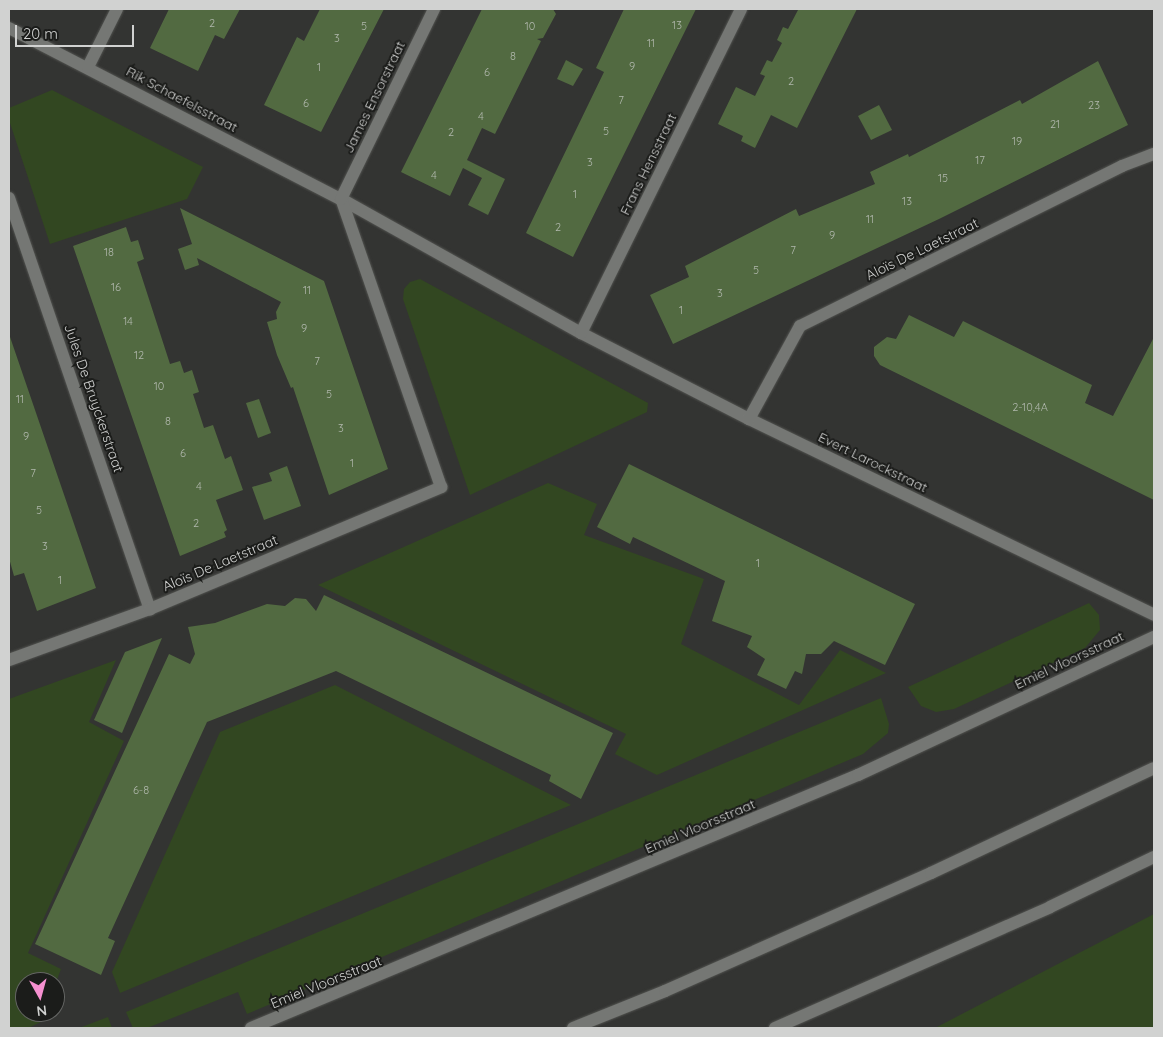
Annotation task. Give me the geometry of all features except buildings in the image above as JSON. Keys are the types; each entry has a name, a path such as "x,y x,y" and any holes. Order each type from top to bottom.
{"street":[{"path":"88,67 117,9"},
{"name":"James Ensorstraat","path":"341,199 434,9"},
{"name":"Frans Hensstraat","path":"580,333 741,9"},
{"name":"Rik Schaefelsstraat","path":"9,28 88,67 341,199 580,333"},
{"name":"Aloïs De Laetstraat","path":"749,419 800,326 1122,166 1154,154"},
{"name":"Jules De Bruyckerstraat","path":"9,198 150,609"},
{"name":"Aloïs De Laetstraat","path":"9,660 150,609 440,488 341,199"},
{"name":"Evert Larockstraat","path":"580,333 749,419 1154,615"},
{"name":"Emiel Vloorsstraat","path":"251,1028 858,775 1154,638"},
{"path":"573,1028 665,991 922,877 1154,768"},
{"path":"775,1028 1050,907 1154,857"}],"green space":[{"path":"52,90 203,167 187,199 50,244 9,120 9,108"},
{"path":"420,279 648,403 647,412 470,495 403,299 404,289 410,282"},
{"path":"548,483 597,504 584,535 704,579 681,644 799,705 840,650 886,673 657,775 615,754 626,734 318,585"},
{"path":"1089,603 1099,615 1100,630 1085,648 954,709 936,712 921,706 908,687"},
{"path":"116,660 89,722 124,741 28,953 61,969 60,972 15,972 15,1022 41,1022 28,1028 9,1028 9,699"},
{"path":"335,685 571,805 120,993 112,972 220,732"},
{"path":"881,698 889,724 888,733 863,754 247,1014 238,992 147,1028 133,1028 126,1012"},
{"path":"1154,914 1154,1028 935,1028"},
{"path":"108,1017 112,1028 79,1028"}]}
